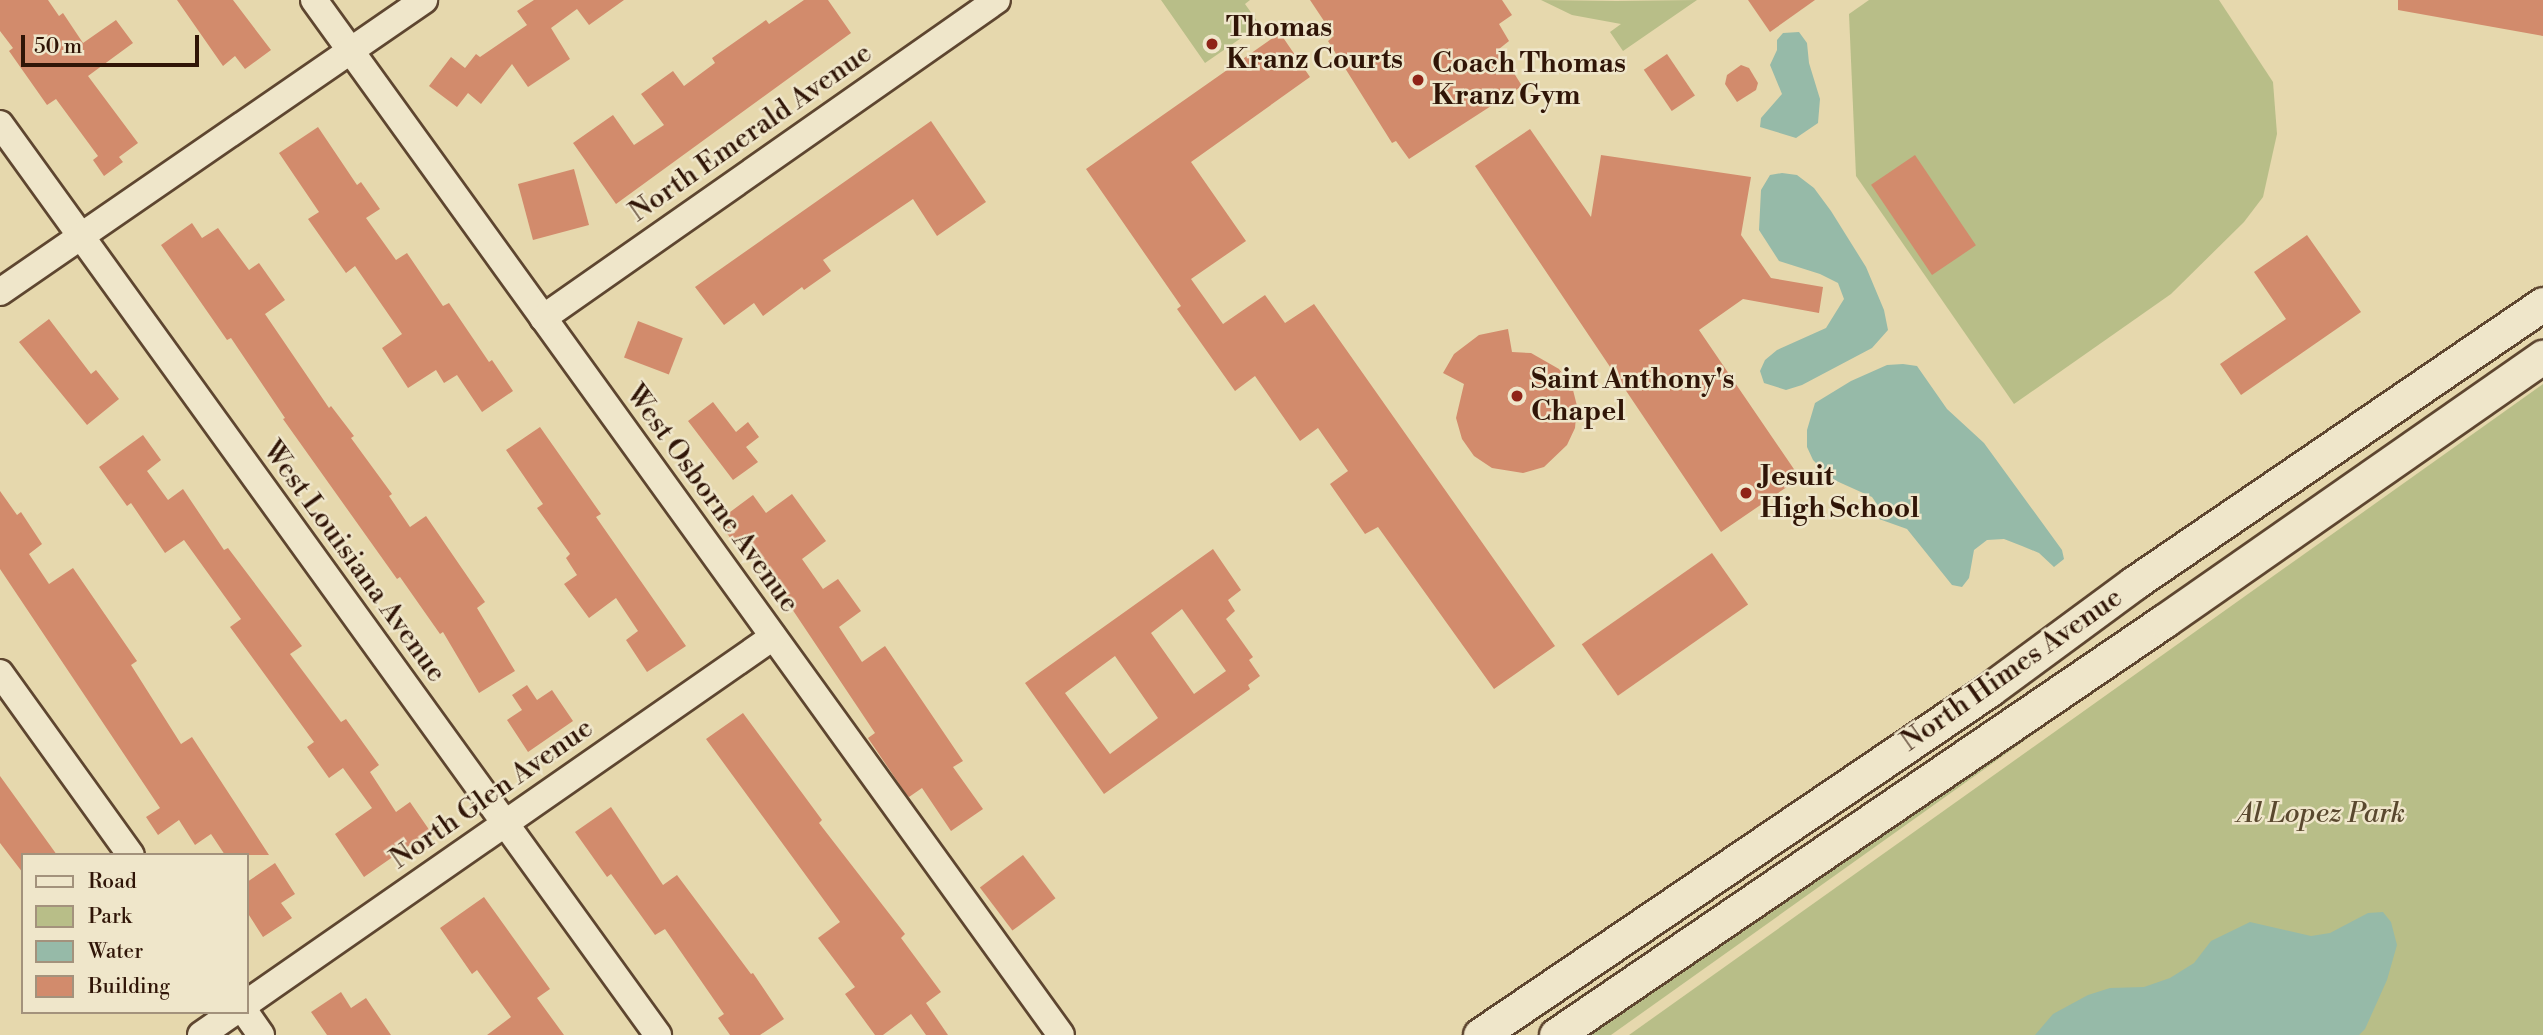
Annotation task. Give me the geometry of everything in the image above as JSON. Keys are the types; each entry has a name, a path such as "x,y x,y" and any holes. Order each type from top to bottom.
{"street":[{"name":"West Osborne Avenue","path":"314,0 1061,1035"},
{"path":"0,292 424,0"},
{"name":"North Emerald Avenue","path":"543,318 997,0"},
{"name":"West Louisiana Avenue","path":"0,124 658,1035"},
{"name":"North Himes Avenue","path":"1480,1035 1978,698 2134,583 2543,304"},
{"name":"North Himes Avenue","path":"1556,1035 2416,448 2543,357"},
{"path":"2390,410 2416,448"},
{"path":"2134,583 2164,621"},
{"name":"North Glen Avenue","path":"248,1002 773,637"},
{"path":"0,673 130,853"},
{"path":"201,1035 231,1014"},
{"path":"246,1014 261,1035"}],"green space":[{"name":"Thomas Kranz Courts","path":"1161,0 1250,0 1245,4 1260,25 1205,63"},
{"path":"1541,0 1697,0 1623,51 1610,32 1621,24 1572,15"},
{"path":"1869,0 2219,0 2273,82 2277,134 2263,197 2244,222 2171,294 2014,404 1856,176 1849,14"},
{"name":"Al Lopez Park","path":"2543,384 2543,1035 1629,1035"},
{"path":"2372,493 1611,1035 1584,1035"}],"water":[{"path":"1799,32 1807,43 1809,63 1820,99 1818,123 1796,138 1760,127 1761,118 1782,94 1770,65 1777,50 1777,40 1783,33"},
{"path":"1770,175 1797,175 1814,188 1831,211 1866,267 1884,310 1888,330 1872,348 1802,385 1786,390 1764,383 1760,371 1765,360 1777,350 1826,328 1844,299 1838,283 1820,274 1779,261 1759,230 1761,190"},
{"path":"1887,365 1917,366 1947,409 1984,443 2062,550 2064,559 2054,567 2039,553 2022,546 2004,539 1987,540 1974,550 1969,578 1962,587 1952,585 1907,529 1879,519 1881,510 1872,497 1832,479 1813,460 1807,447 1807,430 1815,403 1851,381"},
{"path":"2383,912 2391,922 2397,945 2387,980 2365,1029 2359,1035 2035,1035 2053,1014 2088,995 2110,988 2144,987 2170,978 2194,963 2211,941 2250,922 2311,936 2330,933 2368,913"}],"building":[{"path":"0,0 48,0 59,16 63,13 83,43 116,20 133,43 88,76 138,143 119,157 123,162 104,176 93,160 98,156 56,99 47,105 9,51 13,48 0,31"},
{"path":"177,0 233,0 271,50 245,69 235,56 223,66"},
{"path":"534,0 624,0 589,25 577,9 551,28 570,59 528,87 512,64 481,104 468,93 457,107 429,86 451,57 465,68 476,54 480,57 527,25 517,11"},
{"path":"804,0 828,0 851,33 616,204 573,143 613,115 634,145 664,125 641,94 673,71 684,86 715,63 712,58 766,20 769,24"},
{"name":"Coach Thomas Kranz Gym","path":"1310,0 1502,0 1512,15 1499,24 1509,41 1499,49 1522,86 1409,159 1396,141 1392,143 1328,41 1334,36"},
{"path":"1748,0 1815,0 1770,32"},
{"path":"2398,0 2543,0 2543,36 2398,10"},
{"path":"1280,33 1310,77 1191,162 1246,241 1191,279 1223,324 1265,295 1285,323 1314,304 1555,646 1494,689 1378,527 1365,534 1330,484 1348,471 1318,428 1300,441 1255,376 1235,391 1177,309 1181,306 1086,169"},
{"path":"1667,54 1695,95 1672,111 1644,70"},
{"path":"1741,65 1749,68 1758,83 1756,90 1737,102 1725,84 1727,75"},
{"path":"931,121 986,202 937,236 913,199 823,260 831,271 804,290 802,287 763,316 754,303 724,325 695,287"},
{"path":"318,127 357,185 361,182 380,209 366,218 396,260 407,253 443,306 449,303 489,362 492,360 513,391 482,412 457,375 444,383 436,370 408,388 382,348 402,334 355,266 346,273 308,219 319,212 279,153"},
{"path":"1530,129 1591,217 1601,155 1751,177 1741,235 1771,278 1823,287 1819,313 1743,299 1699,330 1800,478 1721,532 1475,166"},
{"path":"1915,155 1976,245 1932,275 1871,185"},
{"path":"574,169 589,225 533,240 518,184"},
{"path":"192,223 202,238 218,228 249,270 259,263 285,300 265,314 329,408 331,406 354,436 351,438 392,494 389,496 410,527 426,516 485,602 477,608 515,671 479,693 443,632 440,634 400,577 397,579 283,419 285,418 231,338 227,340 161,245"},
{"path":"2307,235 2361,312 2241,395 2220,364 2286,319 2254,272"},
{"path":"49,319 91,374 96,370 119,399 87,425 19,342"},
{"path":"638,321 683,338 669,375 624,357"},
{"name":"Saint Anthony's Chapel","path":"1508,329 1512,352 1531,353 1559,369 1572,386 1577,406 1575,428 1567,445 1544,467 1523,473 1492,468 1474,456 1462,439 1456,418 1464,384 1443,373 1454,354 1479,335"},
{"path":"713,402 736,432 748,422 759,437 746,447 758,462 733,480 688,421"},
{"path":"540,427 601,514 596,517 686,646 647,672 626,640 638,631 616,598 589,618 564,584 577,575 566,558 570,554 537,508 543,504 506,450"},
{"path":"143,435 161,460 147,471 168,500 183,489 224,550 228,548 302,646 290,654 341,722 346,719 379,765 370,772 396,812 410,802 430,831 364,877 335,834 372,808 343,768 329,778 307,747 314,742 230,627 241,619 184,540 165,553 131,503 127,506 99,467"},
{"path":"0,491 17,515 21,512 42,544 29,554 49,584 73,568 137,661 131,665 181,744 192,737 269,855 224,853 211,834 195,845 179,820 158,835 146,817 160,808 0,569"},
{"path":"792,494 826,541 802,559 823,589 838,579 861,611 839,627 862,662 885,646 963,761 953,767 983,809 951,831 922,788 909,797 906,794 868,738 875,733 782,594 786,591 745,534 734,543 718,521 753,495 766,513"},
{"path":"1213,549 1241,590 1228,600 1235,611 1226,619 1253,657 1249,660 1260,676 1248,685 1250,689 1104,794 1025,683","holes":["1182,609 1226,671 1194,694 1151,633","1115,656 1158,718 1110,754 1065,693"]},
{"path":"1712,553 1748,605 1618,696 1582,644"},
{"path":"527,685 537,700 552,690 573,721 528,752 507,720 522,710 512,695"},
{"path":"743,713 822,820 819,823 905,934 901,938 941,992 926,1003 948,1035 926,1035 911,1014 883,1035 875,1035 845,994 855,987 818,938 840,922 706,739"},
{"path":"0,776 56,853 21,853 21,870 0,843"},
{"path":"611,807 663,885 677,875 751,974 753,973 784,1019 760,1035 730,1035 718,1018 724,1014 665,929 655,935 611,874 607,877 575,832"},
{"path":"1023,855 1055,898 1012,931 980,887"},
{"path":"275,863 295,894 281,903 292,918 263,937 248,914 248,881"},
{"path":"484,897 550,989 537,998 564,1035 487,1035 511,1017 477,970 472,974 440,928"},
{"path":"341,992 351,1008 366,998 391,1035 327,1035 311,1012"}],"place":[{"name":"Thomas Kranz Courts","path":"1212,44"},
{"name":"Coach Thomas Kranz Gym","path":"1418,80"},
{"name":"Saint Anthony's Chapel","path":"1517,396"},
{"name":"Jesuit High School","path":"1746,493"}]}
